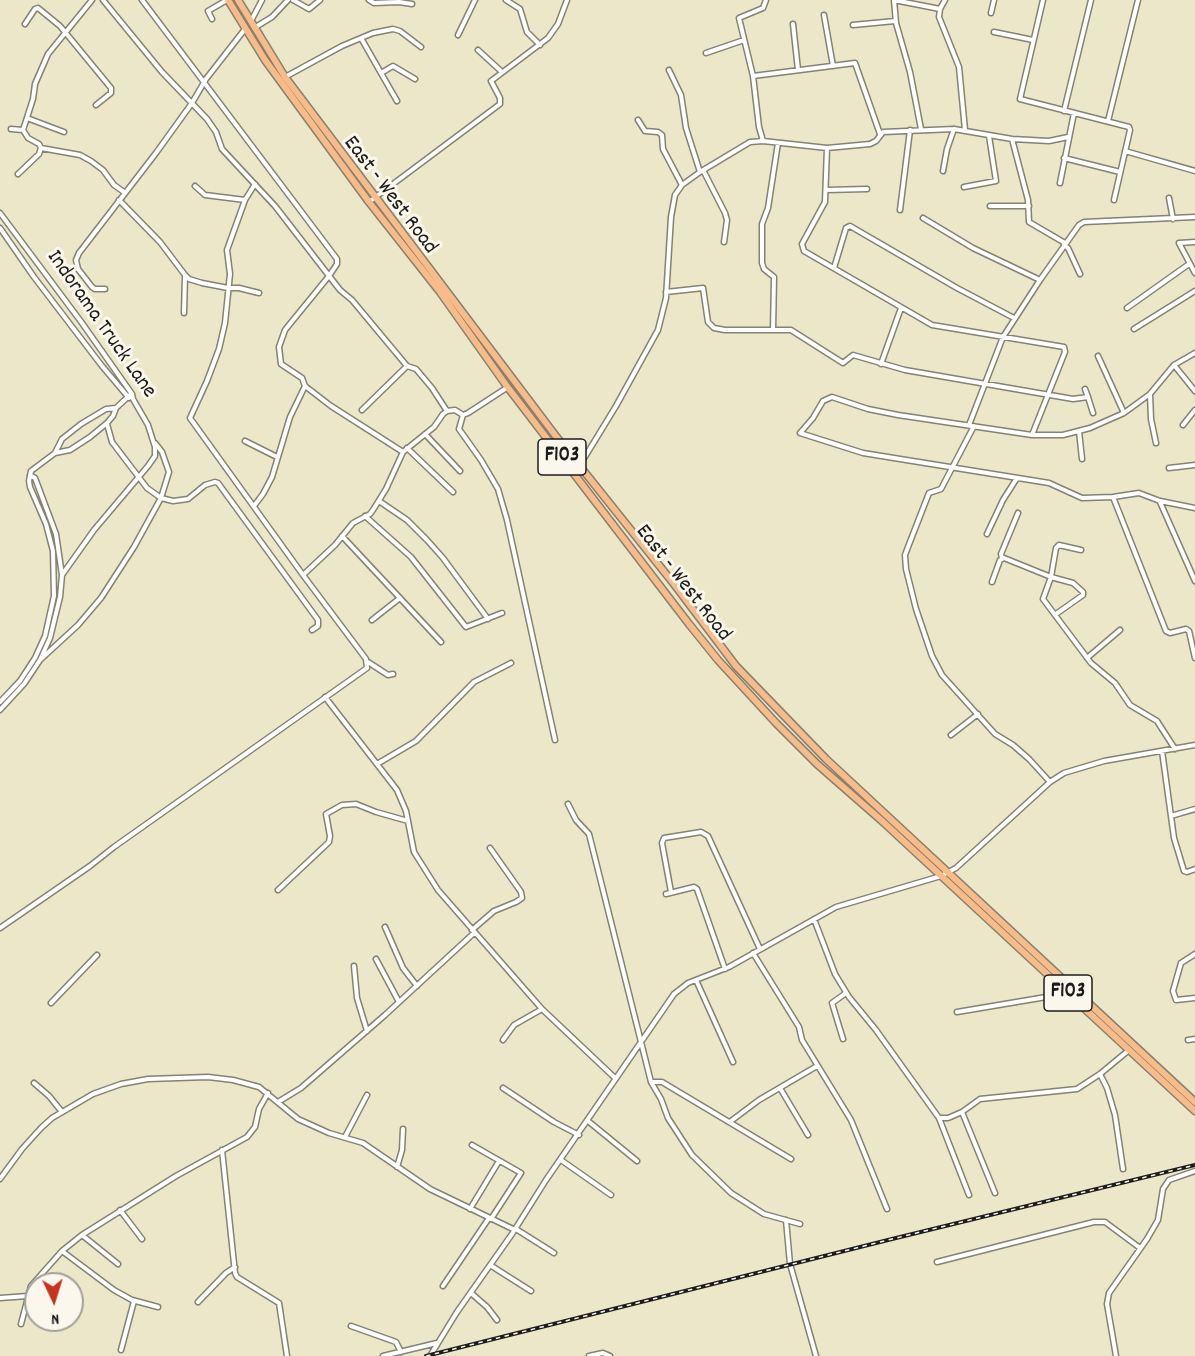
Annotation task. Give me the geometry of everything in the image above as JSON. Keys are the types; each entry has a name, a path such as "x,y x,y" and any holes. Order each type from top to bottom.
{"main road":[{"name":"East - West Road","path":"228,0 279,80 369,202 440,292 508,387 689,624 730,674 818,764 1195,1111"},
{"name":"East - West Road","path":"238,0 285,77 579,466 664,570 747,680 826,759 1195,1102"}],"street":[{"path":"23,130 42,65 48,54 92,0"},
{"path":"103,0 162,72 216,132 222,150 275,206 329,276 407,366 416,369 447,411"},
{"path":"142,0 337,259 337,264 329,276 285,330 280,340 280,364 302,378 305,386 331,406 403,452"},
{"path":"212,19 208,11 228,0"},
{"path":"251,21 263,0"},
{"path":"254,28 272,17 288,0"},
{"path":"293,0 309,9 320,0"},
{"path":"369,0 374,3 412,4"},
{"path":"458,35 476,0"},
{"path":"506,0 520,9 527,32 540,45"},
{"path":"369,202 500,104 500,98 491,83 492,79 540,45 555,29 567,0"},
{"path":"763,141 759,127 753,76 739,18 763,8 766,0"},
{"path":"921,129 910,72 895,21 894,0 940,9"},
{"path":"945,0 938,15 959,67 965,130"},
{"path":"991,13 994,0"},
{"path":"1042,0 1020,99 1108,121 1130,129 1114,200"},
{"path":"1064,111 1090,0"},
{"path":"1108,121 1138,0"},
{"path":"25,24 38,8 47,13 66,34 111,88 111,93 96,105"},
{"path":"824,15 833,66"},
{"path":"853,25 895,21"},
{"path":"793,24 798,70"},
{"path":"105,289 94,289 78,269 76,260 83,245 156,153 204,83 245,29"},
{"path":"285,77 342,46 373,33 393,30 404,33 421,47"},
{"path":"994,32 1033,40"},
{"path":"361,38 397,101"},
{"path":"706,53 744,40"},
{"path":"478,50 502,72"},
{"path":"753,76 852,62 856,64 880,134"},
{"path":"381,73 393,66 415,79"},
{"path":"669,70 681,95 686,128 701,171 725,213 727,220 724,242"},
{"path":"1060,183 1074,113"},
{"path":"27,118 64,132"},
{"path":"638,120 645,131 662,135 666,156 682,185"},
{"path":"11,129 23,130"},
{"path":"579,466 652,342 663,312 675,195 682,185 701,171 747,143 763,141 827,147 870,144 876,141 883,132 921,129 965,130 1012,139 1049,141 1068,137"},
{"path":"943,171 954,129"},
{"path":"23,130 28,138 39,144 41,148 80,155 103,170 114,185 124,192"},
{"path":"900,210 910,130"},
{"path":"964,187 996,181 989,136"},
{"path":"1012,139 1029,206 1029,222 1065,244 1080,274"},
{"path":"773,330 774,277 764,270 762,263 762,224 768,208 778,143"},
{"path":"827,147 823,207 802,244 802,248 901,309 938,327 1065,349 1050,394 1032,435"},
{"path":"18,174 39,154 41,148"},
{"path":"1125,151 1195,171"},
{"path":"1065,158 1120,172"},
{"path":"255,184 245,200 227,250 230,269 225,323 219,350 190,418 367,661 388,675 393,674"},
{"path":"195,186 205,195 245,200"},
{"path":"825,190 867,189"},
{"path":"1169,198 1173,219"},
{"path":"119,200 160,242 185,275 202,283 239,288 259,294"},
{"path":"990,206 1029,206"},
{"name":"Indorama Truck Lane","path":"0,213 132,397 148,425 154,442 162,452 169,472 161,498 134,547 101,598 78,625 40,660"},
{"path":"923,218 973,248 1040,280"},
{"path":"1050,782 1013,745 995,734 936,666 916,609 905,561 908,546 929,493 941,489 953,468 971,426 1003,337 1079,225 1084,222 1195,218"},
{"path":"834,268 846,228 850,226 1014,318"},
{"path":"0,228 34,277 127,398"},
{"path":"1195,242 1179,243 1195,273"},
{"path":"1127,308 1189,264"},
{"path":"184,313 185,275"},
{"path":"666,292 703,288 708,322 714,328 793,330 843,363 853,355 905,370 1073,399 1088,397"},
{"path":"1134,329 1195,291"},
{"path":"881,364 901,309"},
{"path":"1195,353 1174,365 1150,394 1124,413 1098,425 1064,435 1032,435 898,416 832,398 823,402 800,434 863,453 1049,483 1082,498 1139,493 1160,501 1195,508"},
{"path":"1098,356 1124,413"},
{"path":"1174,365 1195,390"},
{"path":"362,410 407,366"},
{"path":"254,506 272,477 290,417 305,386"},
{"path":"303,575 353,523 370,514 380,501 403,452 434,427 447,411 455,410 463,415 468,414 508,387"},
{"path":"1085,389 1093,413"},
{"path":"1150,394 1151,419 1156,443"},
{"path":"55,453 78,446 107,423 116,408 127,398 132,397"},
{"path":"0,702 20,681 35,658 45,636 54,596 54,559 50,534 30,487 30,475 34,468 55,453 62,439 81,424 106,409 116,408"},
{"path":"1183,425 1195,410"},
{"path":"463,415 459,429 498,489 507,520 555,740"},
{"path":"107,423 112,442 147,488 161,498 173,501 188,499 205,485 218,483 318,620 318,626 312,630"},
{"path":"1079,431 1082,459"},
{"path":"426,434 460,471"},
{"path":"245,441 277,458"},
{"path":"62,575 93,530 115,502 139,478 155,456 154,442"},
{"path":"407,448 453,492"},
{"path":"1168,468 1195,465"},
{"path":"0,710 24,684 40,660 56,618 62,575 53,522 35,478 30,475"},
{"path":"987,534 1003,500 1017,478"},
{"path":"1113,497 1166,631 1170,633 1186,629 1189,631 1195,658"},
{"path":"380,501 407,520 427,540 488,619"},
{"path":"1160,501 1195,581"},
{"path":"992,582 1018,513"},
{"path":"365,516 411,557 466,627 502,613"},
{"path":"342,536 441,642"},
{"path":"1081,550 1059,545 1056,548 1051,577 1043,599 1094,666 1115,682 1130,705 1157,722 1175,749"},
{"path":"1002,558 1073,583 1083,592 1083,595 1056,615"},
{"path":"372,620 400,598"},
{"path":"1087,658 1120,630"},
{"path":"0,928 363,672 367,668 367,661"},
{"path":"377,764 416,741 474,682 511,663"},
{"path":"325,697 403,800 414,852 438,890 542,1009 615,1078"},
{"path":"951,735 978,714"},
{"path":"430,1356 615,1078 674,994 696,980 725,969 753,954 836,907 948,873 964,862 1050,782 1064,773 1087,765 1195,745"},
{"path":"1162,751 1171,816 1184,871 1195,869"},
{"path":"279,890 329,842 326,814 342,805 356,804 408,821"},
{"path":"568,804 577,822 589,834 651,1083 668,1118 683,1143 703,1168 731,1194 753,1209 800,1224"},
{"path":"1171,816 1195,809"},
{"path":"672,892 662,843 664,838 701,832 708,836 760,949"},
{"path":"278,1102 301,1088 367,1031 494,911 522,898 521,892 490,848"},
{"path":"666,894 694,887 697,890 725,969"},
{"path":"814,919 835,974 846,993 939,1119 969,1195"},
{"path":"385,927 403,968 417,986"},
{"path":"753,954 799,1027 802,1040 851,1120 887,1209"},
{"path":"1195,954 1181,963 1173,991 1176,1000 1195,998"},
{"path":"51,1003 97,955"},
{"path":"376,959 399,1002"},
{"path":"354,966 358,1001 367,1031"},
{"path":"696,980 734,1062"},
{"path":"957,1012 1067,992"},
{"path":"843,1039 832,1005 846,993"},
{"path":"503,1040 514,1025 542,1009"},
{"path":"1188,1040 1195,1039"},
{"path":"939,1119 962,1112 980,1099 1077,1089 1100,1074 1129,1050"},
{"path":"730,1121 759,1100 817,1066"},
{"path":"1100,1074 1115,1115 1123,1169"},
{"path":"0,1179 41,1128 62,1112 93,1094 121,1084 148,1079 208,1077 247,1083 268,1093 285,1110 305,1122 329,1133 363,1143 430,1189 515,1229 554,1253"},
{"path":"651,1083 662,1082 791,1159"},
{"path":"34,1083 50,1096 62,1112"},
{"path":"503,1088 554,1122 579,1135"},
{"path":"780,1088 808,1135"},
{"path":"43,1272 62,1251 82,1235 252,1132 259,1109 268,1093"},
{"path":"345,1137 367,1095"},
{"path":"962,1112 995,1193"},
{"path":"588,1120 637,1161"},
{"path":"397,1167 402,1150 403,1129"},
{"path":"443,1286 521,1175 520,1170 472,1145"},
{"path":"222,1150 237,1277 279,1303 287,1356"},
{"path":"561,1160 611,1195"},
{"path":"470,1209 499,1161"},
{"path":"1116,1356 1107,1304 1109,1293 1158,1220 1163,1189 1169,1180 1195,1171"},
{"path":"120,1210 142,1239"},
{"path":"786,1220 790,1264 816,1356"},
{"path":"937,1262 1095,1222 1105,1222 1140,1248"},
{"path":"82,1235 118,1264"},
{"path":"62,1251 114,1290 134,1301 158,1307"},
{"path":"490,1265 531,1292"},
{"path":"198,1302 226,1273 235,1267"},
{"path":"471,1293 487,1307 497,1320"},
{"path":"0,1298 24,1296"},
{"path":"121,1350 134,1301"},
{"path":"21,1324 24,1312"},
{"path":"351,1326 396,1342 401,1352"},
{"path":"383,1356 438,1343"},
{"path":"589,1356 603,1353 610,1356"}],"railway":[{"path":"426,1356 1195,1165"}]}
